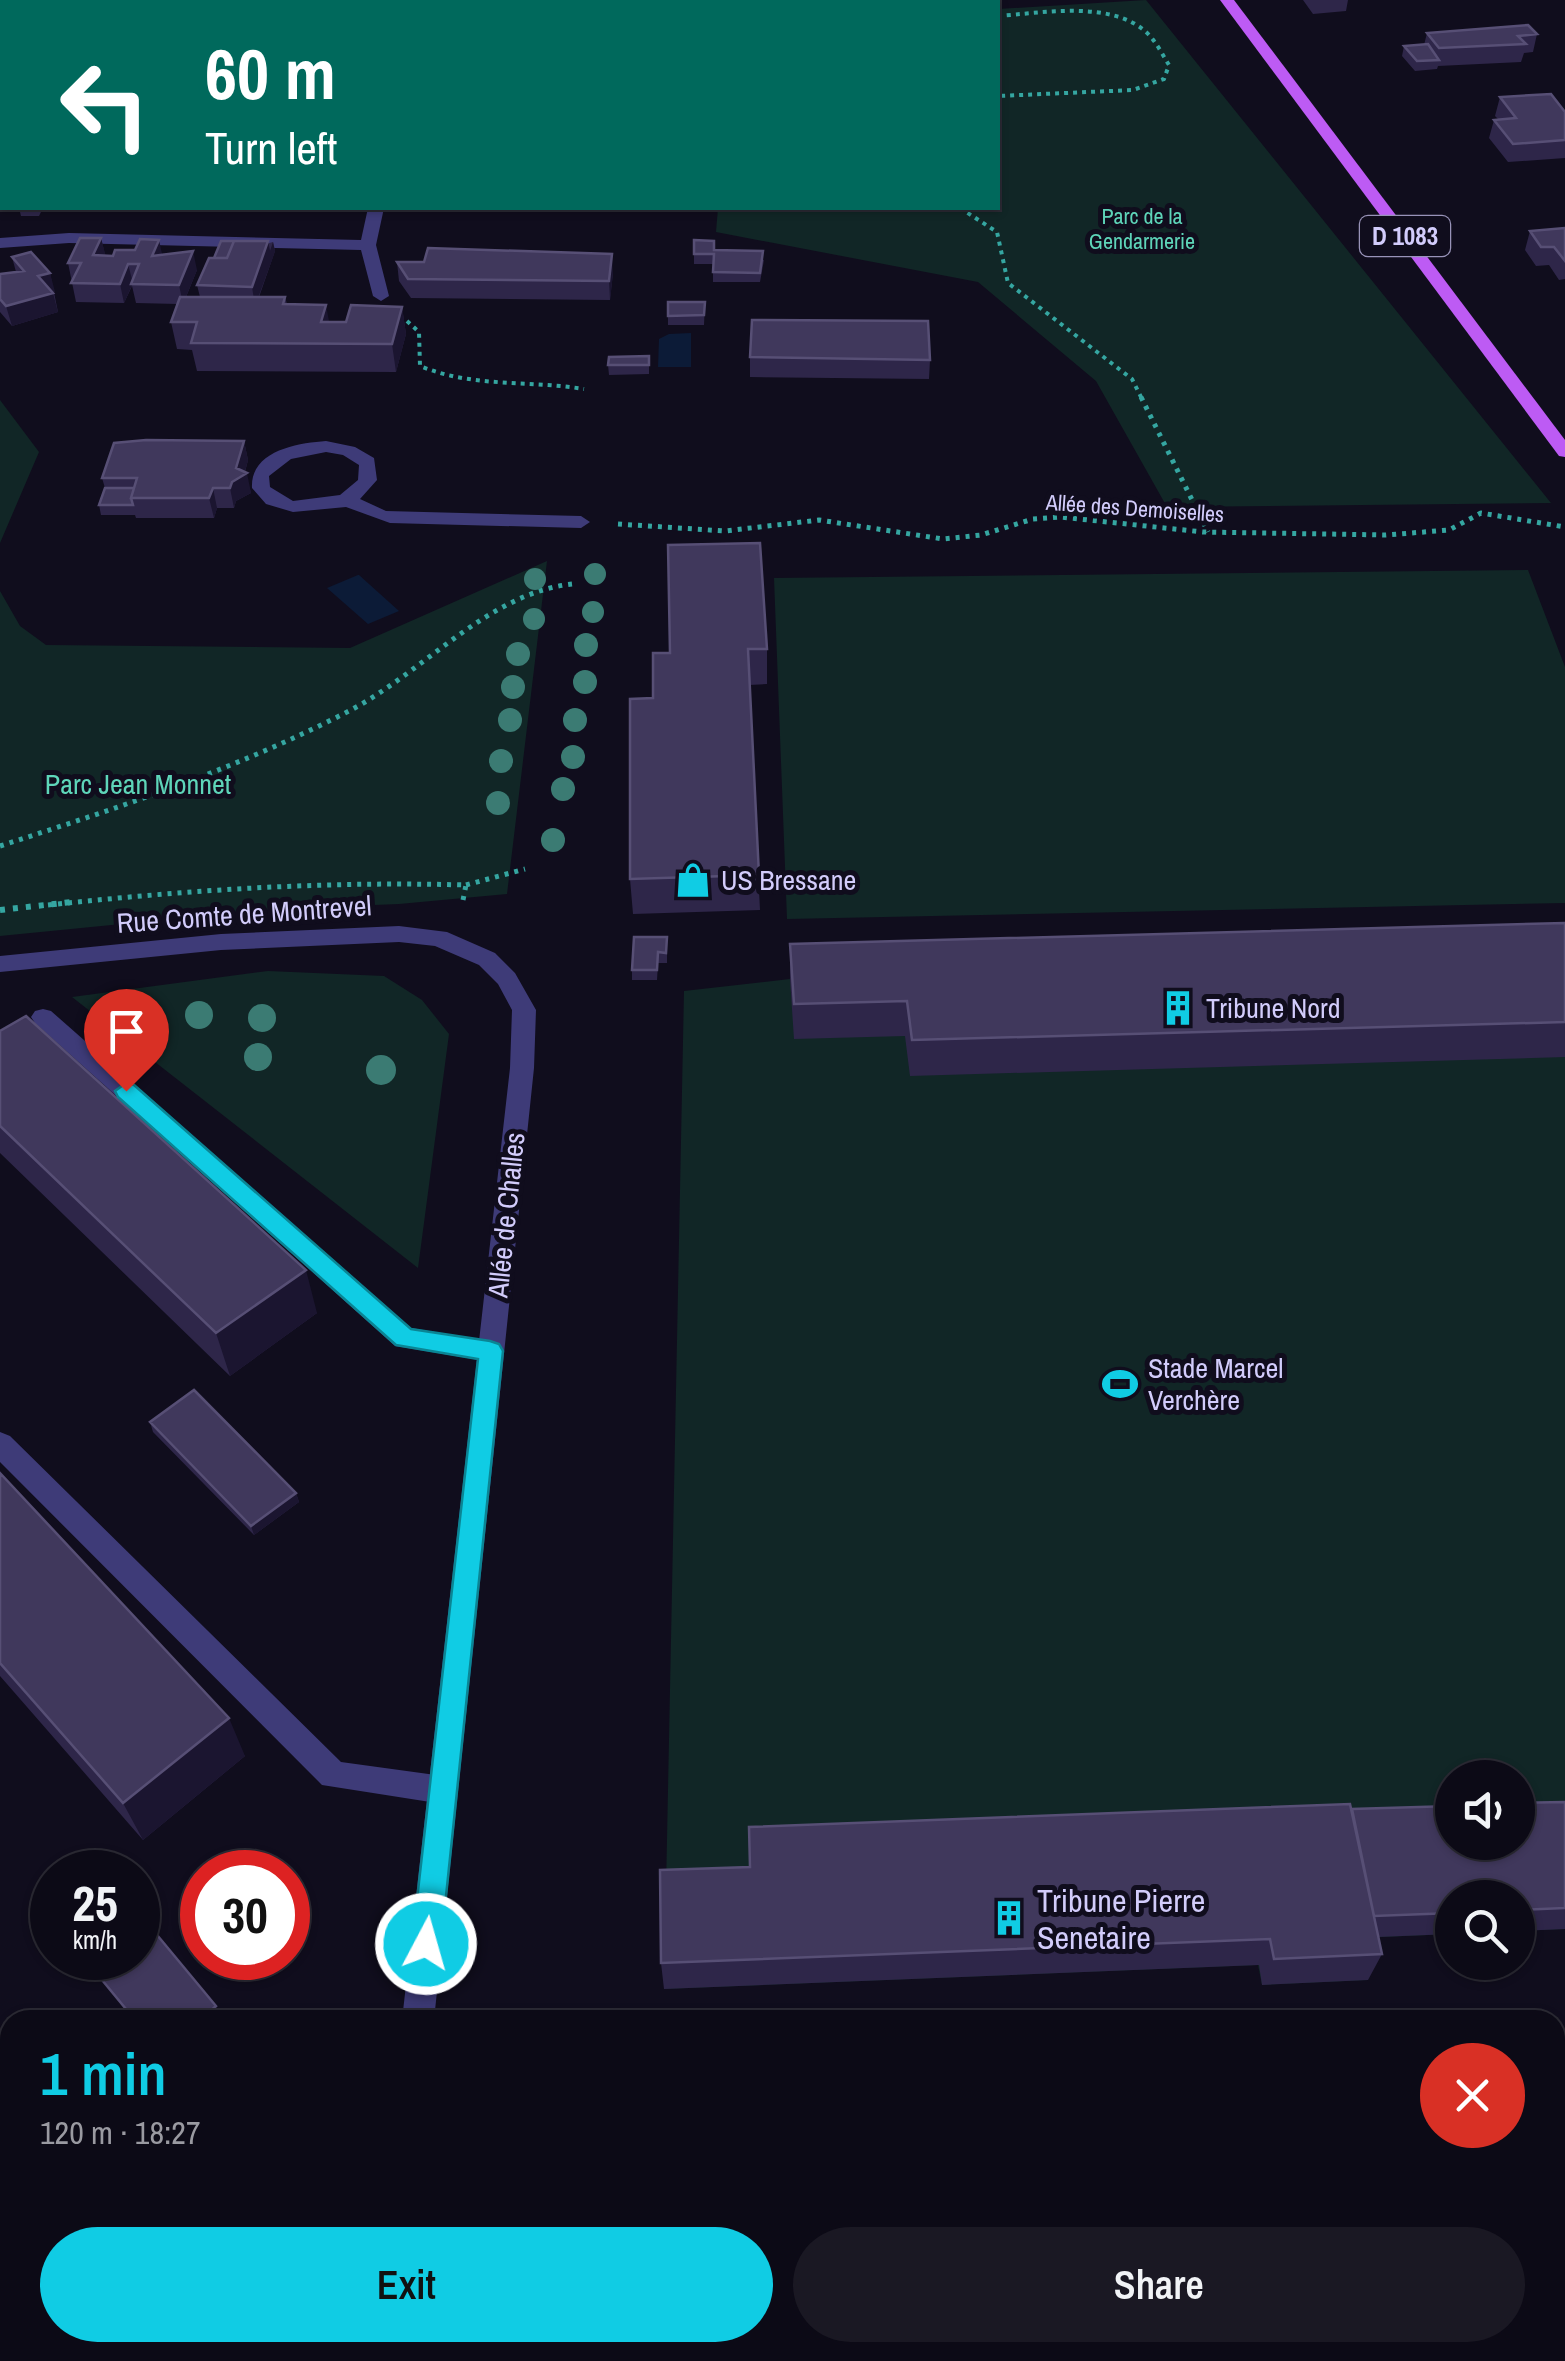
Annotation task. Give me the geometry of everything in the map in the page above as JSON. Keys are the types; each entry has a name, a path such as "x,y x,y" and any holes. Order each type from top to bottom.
{"main road":[{"name":"D 1083","path":"1227,0 1565,452"}],"street":[{"path":"376,210 368,245 382,296"},
{"path":"0,243 69,238 368,245"},
{"path":"345,500 366,485 371,474 368,462 349,449 331,445 297,448 272,460 261,473 260,486 278,502 314,508 345,500 384,516 581,522"},
{"name":"Rue Comte de Montrevel","path":"0,964 222,942 399,934 439,938 487,959"},
{"name":"Allée de Challes","path":"419,2010 522,1068 524,1010 507,979 487,959"},
{"path":"42,1017 404,1338 490,1351"},
{"path":"0,1444 333,1776 442,1790"}],"path":[{"path":"1000,16 1080,11 1121,16 1144,28 1170,65 1164,79 1133,90 1000,96"},
{"path":"963,210 997,232 1008,283 1132,379 1208,532"},
{"path":"382,296 419,332 420,366 441,377 558,383 584,389"},
{"name":"Allée des Demoiselles","path":"581,522 725,531 820,520 943,539 981,534 1032,519 1060,517 1208,532 1386,535 1448,530 1482,513 1565,527"},
{"path":"0,846 176,784 336,720 406,678 509,601 549,585 572,584"},
{"path":"0,910 253,885 353,882 466,886 525,869"},
{"path":"439,938 460,915 466,886"}],"green space":[{"name":"Parc de la Gendarmerie","path":"1146,0 1551,503 1167,507 1096,381 978,282 716,232 718,210 1000,210 1000,9"},
{"path":"0,400 39,452 0,543"},
{"name":"Parc Jean Monnet","path":"547,561 507,894 399,904 273,909 0,936 0,591 20,626 46,645 350,648"},
{"path":"1528,570 1565,667 1565,903 787,919 774,578"},
{"name":"Stade Marcel Verchère","path":"1565,958 1565,1929 1535,1930 1535,1880 1435,1880 1435,1935 1360,1938 1368,1980 1262,1985 1258,1965 664,1989 684,991 790,979"},
{"path":"268,971 384,976 422,1000 449,1034 418,1268 72,997"}],"water":[{"path":"691,333 691,367 658,367 659,339 669,334"},
{"path":"358,575 399,611 368,624 327,588"}],"building":[{"path":"1528,25 1537,34 1518,36 1526,44 1439,48 1427,33"},
{"path":"1428,44 1439,60 1417,61 1404,46"},
{"path":"1551,94 1565,112 1565,140 1513,144 1494,120 1516,118 1500,97"},
{"path":"1565,228 1565,261 1554,247 1541,247 1530,231"},
{"path":"80,238 101,238 93,255 113,256 115,250 135,250 140,239 159,240 152,256 193,251 179,285 131,284 139,264 128,264 120,284 71,283 81,263 68,263"},
{"path":"694,240 714,241 714,250 763,251 760,273 713,272 714,254 694,254"},
{"path":"221,241 234,241 227,258 214,258"},
{"path":"234,241 268,241 252,287 197,285 209,258 227,258"},
{"path":"428,248 612,254 609,281 408,279 397,262 424,262"},
{"path":"31,252 50,273 38,276 53,293 6,306 0,299 0,274 24,271 12,257"},
{"path":"180,297 285,297 283,304 326,305 321,322 346,322 351,305 402,307 392,344 191,343 197,322 171,322"},
{"path":"668,302 705,302 704,315 668,316"},
{"path":"752,320 928,321 930,360 750,357"},
{"path":"649,356 649,365 608,365 609,357"},
{"path":"244,441 236,468 247,473 232,482 230,488 213,488 209,498 131,498 137,478 102,478 114,443"},
{"path":"105,488 134,488 133,505 99,505"},
{"path":"760,543 767,649 748,649 759,875 630,879 630,699 653,698 653,653 670,653 668,545"},
{"name":"Tribune Nord","path":"1565,923 1565,1022 912,1040 907,1001 794,1004 790,944"},
{"path":"634,937 667,937 666,953 658,952 657,970 632,970"},
{"path":"26,1016 306,1270 216,1333 0,1126 0,1031"},
{"path":"194,1390 296,1493 251,1526 150,1422"},
{"path":"0,1473 229,1718 123,1803 0,1663"},
{"path":"1565,1802 1565,1908 1535,1909 1535,1880 1435,1880 1435,1914 1374,1916 1352,1809 1435,1807 1435,1860 1535,1860 1535,1803"},
{"name":"Tribune Pierre Senetaire","path":"1350,1804 1382,1954 1274,1959 1270,1939 661,1963 660,1870 750,1867 749,1827"},
{"path":"160,1939 180,1963 180,1980 194,1980 216,2006 211,2010 127,2010 102,1980 160,1980"}],"place":[{"name":"US Bressane","path":"693,880"},
{"name":"Tribune Nord","path":"1178,1008"},
{"name":"Stade Marcel Verchère","path":"1120,1384"},
{"name":"Tribune Pierre Senetaire","path":"1009,1918"}],"route":[{"path":"126,1091 404,1338 490,1351 426,1944"}]}
